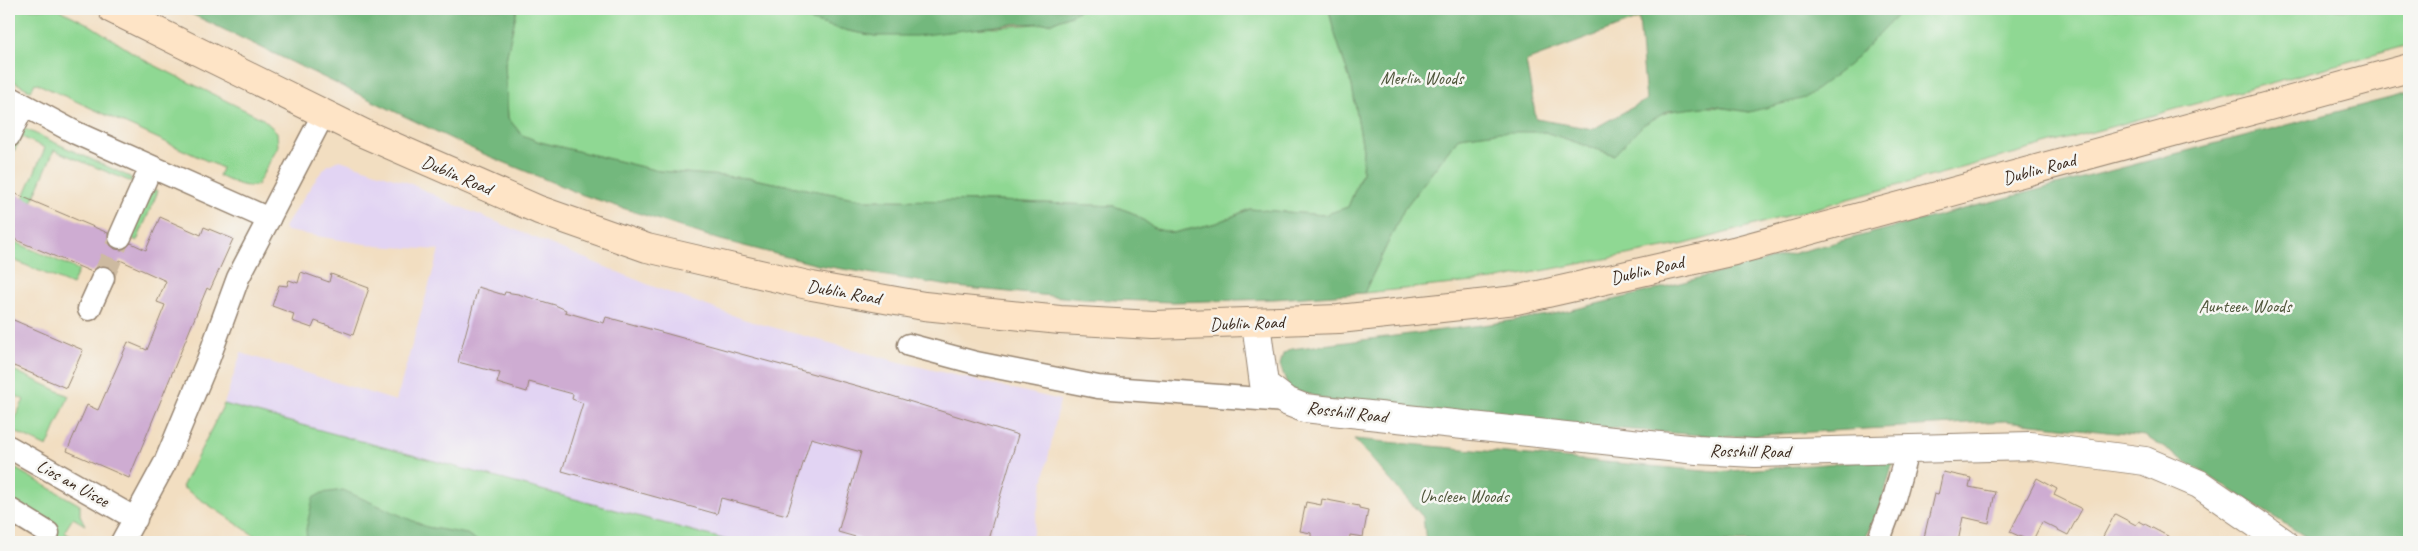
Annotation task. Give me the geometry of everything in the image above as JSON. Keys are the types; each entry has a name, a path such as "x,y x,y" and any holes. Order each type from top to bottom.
{"main road":[{"name":"Dublin Road","path":"112,9 323,115 539,210 638,245 812,286 924,306 1060,320 1153,325 1339,319 1516,300 1734,251 2409,68"}],"street":[{"path":"9,136 16,102 151,167 269,219"},
{"path":"122,542 166,463 208,360 238,278 323,115"},
{"path":"120,237 151,167"},
{"path":"89,309 103,278"},
{"name":"Rosshill Road","path":"1256,323 1264,384 1286,401 1304,408 1697,450 1755,453 2030,446 2144,461 2199,484 2283,542"},
{"path":"909,345 976,363 1098,388 1188,392 1286,401"},
{"name":"Lios an Uisce","path":"9,447 136,519"},
{"path":"1878,542 1893,502 1908,448"},
{"path":"9,509 48,533"}],"shaded area":[{"path":"340,160 409,183 453,204 654,287 746,320 895,361 1060,400 1031,542 734,542 224,404 241,353 396,401 439,250 377,246 286,231 284,227 318,176 328,165"}],"green space":[{"path":"9,9 58,9 90,25 146,61 263,119 277,132 278,147 257,185 243,185 227,180 219,176 222,168 214,164 38,84 35,83 31,91 9,79"},
{"name":"Merlin Woods","path":"181,9 517,9 505,64 508,118 522,135 540,142 659,171 748,178 865,200 998,201 1114,206 1133,213 1156,229 1173,233 1217,223 1250,209 1324,215 1348,207 1362,173 1363,149 1352,86 1333,28 1329,9 1903,9 1850,64 1805,98 1749,112 1713,106 1668,111 1643,125 1614,155 1545,132 1498,132 1459,137 1404,209 1364,293 1274,299 1174,302 1084,299 956,287 818,265 717,239 583,195 479,152","holes":["1639,19 1646,100 1593,129 1536,119 1526,61"]},
{"path":"517,9 770,9 844,30 875,36 1051,23 1081,9 1329,9 1333,28 1352,86 1363,149 1362,173 1348,207 1324,215 1249,209 1217,223 1173,233 1156,229 1133,213 1114,206 998,201 865,200 748,178 659,171 540,142 522,135 508,118 505,64"},
{"path":"770,9 1081,9 1051,23 1013,24 916,36 875,36 844,30"},
{"path":"1902,9 2409,9 2409,45 1685,244 1493,280 1364,293 1404,209 1459,137 1502,131 1545,132 1614,155 1644,124 1669,112 1695,107 1708,107 1749,112"},
{"name":"Aunteen Woods","path":"2409,93 2409,542 2314,542 2145,436 2005,421 1725,437 1361,409 1289,389 1280,365 1283,354 1291,349 1490,324 1559,313 1630,296"},
{"path":"23,128 130,177 134,183 54,150 15,242 79,270 72,285 9,258 9,231 45,148 22,137 14,151 13,144"},
{"path":"153,189 158,191 137,241 129,237"},
{"path":"9,368 69,396 47,447 9,429 24,400 13,394 9,400"},
{"path":"224,404 734,542 264,542 182,487"},
{"name":"Uncleen Woods","path":"1354,439 1715,472 1894,459 1879,512 1862,542 1426,542 1423,517"},
{"path":"9,465 80,505 80,515 85,525 73,518 64,532 80,542 50,542 9,500"},
{"path":"343,490 427,527 467,534 479,542 307,542 306,529 313,498 322,493"}],"building":[{"path":"9,191 108,233 109,244 115,249 122,250 131,243 146,250 160,217 201,235 204,227 233,239 210,290 207,288 129,478 67,451 87,405 98,410 128,342 147,350 165,305 157,302 166,281 120,260 115,273 109,266 102,265 92,272 9,237"},
{"path":"301,272 329,282 331,274 369,288 353,335 315,321 312,328 292,321 294,314 272,306 279,285 287,286 289,280 298,283"},
{"path":"478,287 504,295 505,292 518,294 555,305 566,310 565,312 604,323 606,317 876,391 1018,435 987,542 873,542 838,532 861,452 811,438 787,515 721,498 717,514 562,471 583,403 572,399 573,394 529,382 527,392 497,383 500,373 458,362"},
{"path":"9,318 83,350 66,388 9,364"},
{"path":"1943,472 1971,478 1969,487 1995,492 1989,523 1963,517 1958,542 1923,542 1934,494 1938,495"},
{"path":"2037,478 2057,489 2054,495 2082,509 2068,535 2042,522 2032,542 2010,532"},
{"path":"1322,499 1359,506 1359,508 1368,510 1363,537 1350,535 1349,542 1337,542 1311,537 1311,533 1300,531 1306,502 1321,505"},
{"path":"2115,514 2136,525 2139,521 2179,542 2100,542"}],"tunnel":[{"path":"103,278 120,237"}]}
